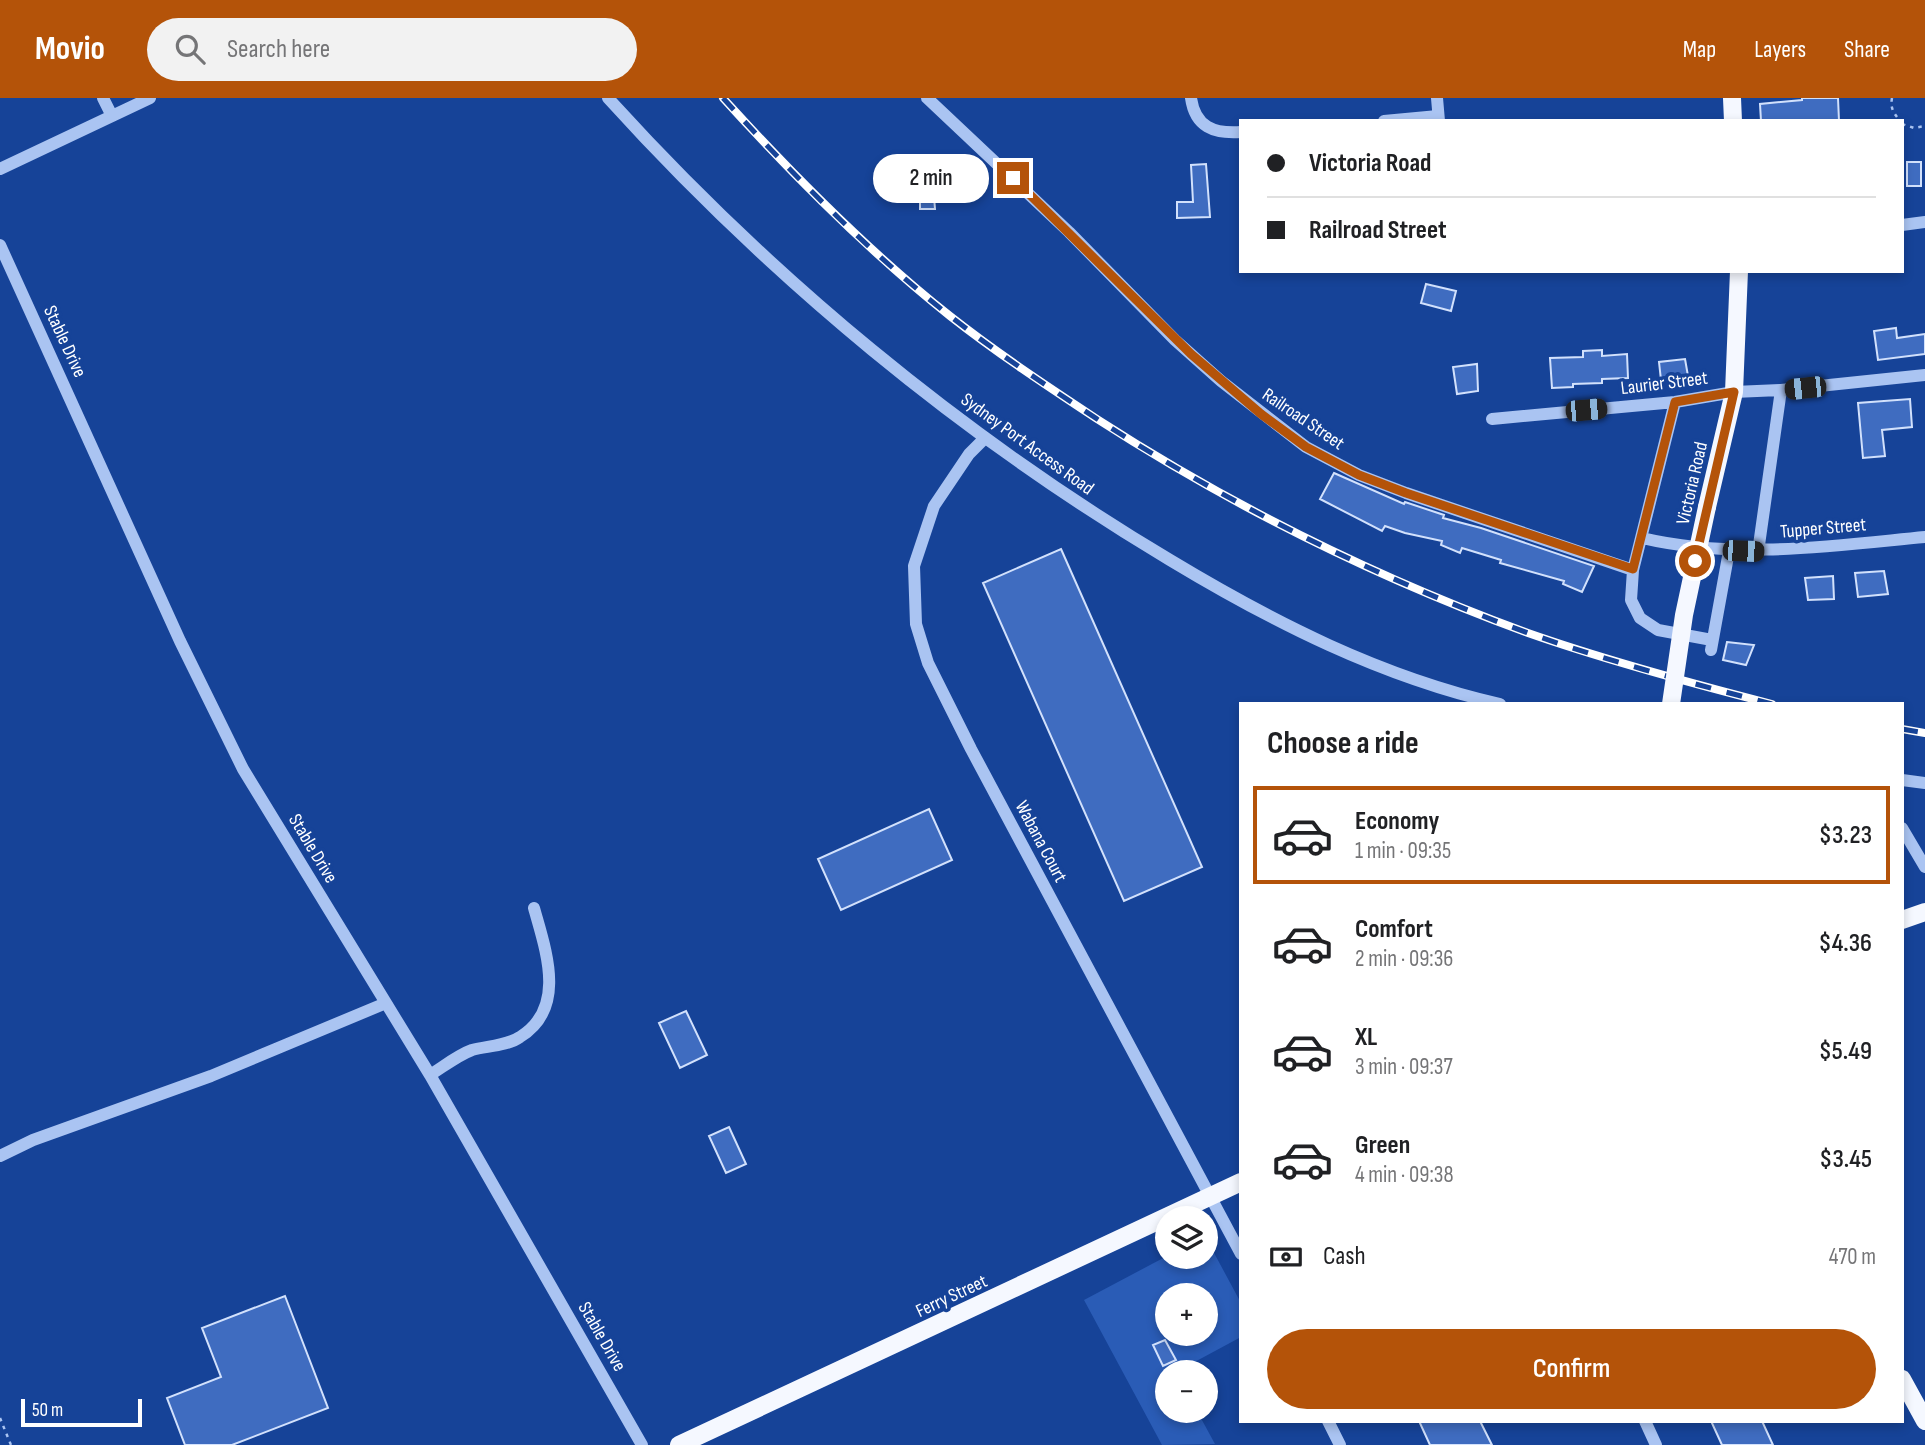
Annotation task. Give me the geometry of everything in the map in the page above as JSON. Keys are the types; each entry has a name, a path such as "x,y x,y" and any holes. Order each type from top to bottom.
{"main road":[{"path":"1732,98 1733,119"},
{"name":"Victoria Road","path":"1671,702 1684,615 1734,392 1739,273"},
{"path":"1904,919 1925,912"},
{"name":"Ferry Street","path":"679,1445 1239,1183"},
{"path":"1904,1383 1925,1421"}],"street":[{"path":"103,98 112,116"},
{"path":"0,169 150,98"},
{"name":"Sydney Port Access Road","path":"608,98 670,164 743,235 849,329 985,438 1098,516 1215,587 1282,623 1350,655 1413,680 1493,702"},
{"name":"Railroad Street","path":"927,98 1203,365 1261,414 1306,447 1359,475 1406,493 1633,569"},
{"path":"1191,98 1194,111 1205,127 1219,132 1239,132"},
{"path":"1421,119 1439,118 1437,98"},
{"path":"1904,225 1925,222"},
{"name":"Stable Drive","path":"0,245 180,641 243,769 430,1076 642,1445"},
{"name":"Laurier Street","path":"1492,419 1675,402 1734,392 1781,390 1925,375"},
{"path":"1758,552 1781,390"},
{"path":"1675,402 1633,569 1630,600 1640,618 1658,630 1712,645 1729,551"},
{"name":"Wabana Court","path":"985,438 963,463 933,506 914,566 916,624 928,663 1239,1250"},
{"name":"Tupper Street","path":"1642,538 1729,551 1758,552 1925,537"},
{"path":"1904,780 1925,783"},
{"path":"1904,831 1925,867"},
{"path":"430,1076 469,1051 518,1039 541,1020 550,992 547,955 534,908"},
{"path":"0,1156 33,1140 211,1076 386,1003"},
{"path":"1329,1423 1340,1445"},
{"path":"1646,1423 1656,1445"}],"path":[{"path":"1892,98 1892,111 1899,119"},
{"path":"1904,124 1912,128 1925,126"},
{"path":"0,1418 10,1445"}],"shaded area":[{"path":"1218,1260 1239,1299 1239,1338 1198,1360 1155,1360 1155,1423 1204,1423 1215,1444 1162,1445 1084,1300 1155,1262 1155,1269 1218,1269"}],"building":[{"path":"1838,98 1839,119 1761,119 1760,104"},
{"path":"1907,162 1921,162 1921,186 1907,186"},
{"path":"1206,164 1210,217 1177,218 1177,202 1193,202 1191,165"},
{"path":"933,184 935,209 920,209 920,185"},
{"path":"1426,284 1456,291 1451,311 1421,303"},
{"path":"1896,328 1897,338 1925,334 1925,354 1878,360 1874,331"},
{"path":"1602,350 1602,356 1627,354 1628,378 1602,379 1602,383 1552,388 1550,358 1583,357 1583,351"},
{"path":"1685,359 1688,376 1661,380 1659,362"},
{"path":"1477,364 1478,391 1457,394 1453,367"},
{"path":"1910,399 1912,427 1882,430 1885,456 1863,458 1858,403"},
{"path":"1334,473 1404,504 1405,502 1444,515 1443,518 1594,566 1582,592 1563,584 1564,581 1500,563 1501,560 1462,548 1460,553 1441,545 1442,541 1385,526 1382,531 1320,499"},
{"path":"1061,549 1202,867 1124,901 983,583"},
{"path":"1884,571 1888,594 1858,597 1855,573"},
{"path":"1833,576 1834,599 1808,600 1805,578"},
{"path":"1727,642 1754,645 1746,665 1723,660"},
{"path":"929,809 952,860 841,910 818,859"},
{"path":"686,1011 707,1055 680,1068 659,1023"},
{"path":"729,1127 746,1164 726,1173 709,1136"},
{"path":"285,1296 328,1408 232,1445 185,1445 167,1398 221,1377 202,1328"},
{"path":"1153,1345 1168,1346 1176,1360 1160,1360"},
{"path":"1420,1423 1481,1423 1492,1445 1430,1445"},
{"path":"1712,1423 1763,1423 1773,1445 1722,1445"}],"railway":[{"path":"723,98 832,212 950,316 1078,407 1148,451 1306,538 1472,612 1588,653 1764,702"},
{"path":"1904,729 1925,733"}],"route":[{"path":"1013,178 1175,340 1261,414 1306,447 1359,475 1406,493 1633,569 1675,402 1734,392 1695,561"}]}
